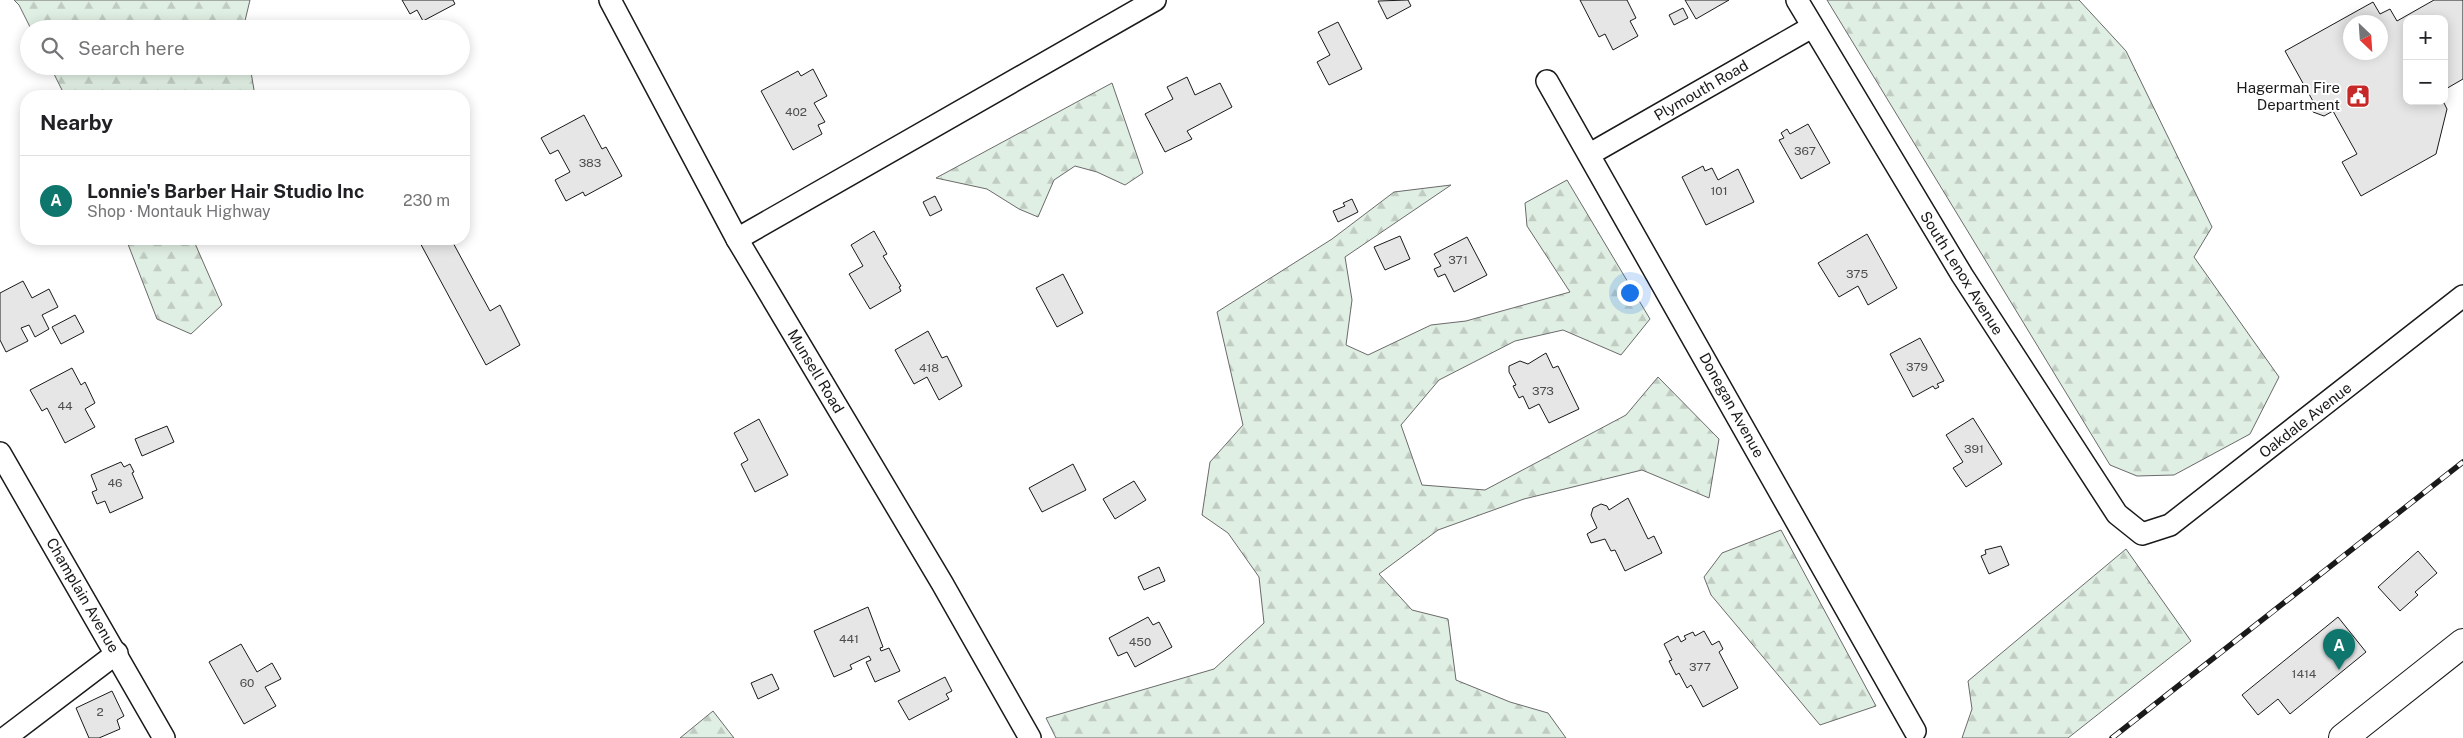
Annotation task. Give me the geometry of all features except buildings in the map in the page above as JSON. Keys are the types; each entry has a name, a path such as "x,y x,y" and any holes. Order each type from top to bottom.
{"main road":[{"path":"2343,738 2463,643"}],"street":[{"name":"Munsell Road","path":"610,0 737,239 942,583 1030,738"},
{"path":"737,239 1155,0"},
{"name":"South Lenox Avenue","path":"1797,0 1962,274 2117,514 2142,534"},
{"name":"Plymouth Road","path":"1590,154 1812,27"},
{"name":"Donegan Avenue","path":"1547,81 1915,731"},
{"name":"Oakdale Avenue","path":"2142,534 2170,525 2463,296"},
{"name":"Champlain Avenue","path":"0,453 164,738"},
{"path":"5,738 117,654"}],"green space":[{"path":"14,0 250,0 245,20 26,20 19,5"},
{"path":"1827,0 2079,0 2126,51 2212,227 2194,257 2279,377 2250,434 2174,475 2137,476 2110,465"},
{"path":"54,75 252,75 254,90 62,90"},
{"path":"1112,83 1143,173 1125,185 1097,172 1075,166 1054,180 1038,217 1019,209 987,189 936,178"},
{"path":"1567,180 1650,319 1621,355 1563,330 1515,341 1439,380 1401,425 1422,485 1485,490 1626,415 1658,377 1719,439 1709,498 1642,470 1524,499 1438,530 1379,574 1412,610 1448,619 1456,680 1510,702 1548,713 1566,738 1056,738 1046,718 1214,669 1264,623 1259,577 1228,533 1202,515 1210,462 1243,425 1217,312 1332,239 1394,192 1451,185 1345,257 1352,300 1346,345 1368,355 1431,325 1466,321 1570,292 1527,226 1525,203"},
{"path":"128,245 196,245 222,305 191,334 157,319"},
{"path":"1781,530 1876,706 1820,725 1711,595 1704,577 1722,553"},
{"path":"2126,549 2191,641 2068,738 1962,738 1972,709 1968,681"},
{"path":"713,711 734,738 680,738"}],"railway":[{"path":"2112,738 2463,462"}],"place":[{"name":"Hagerman Fire Department","path":"2358,96"},
{"name":"Lonnie's Barber Hair Studio Inc","path":"2339,670"}]}
